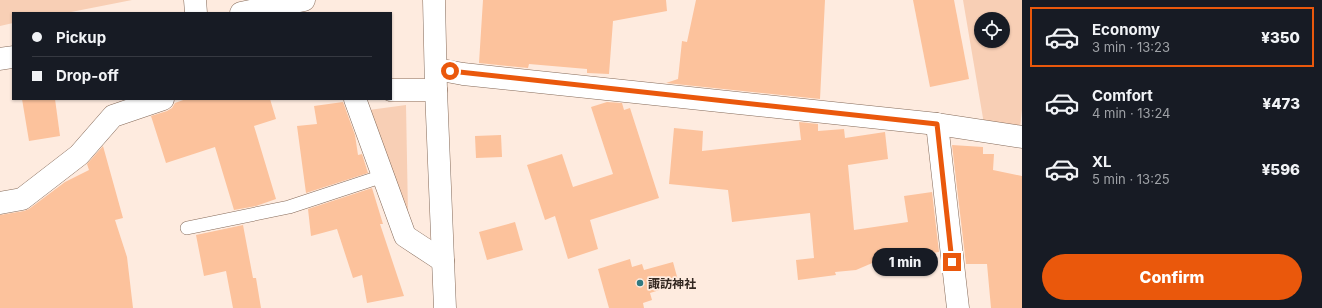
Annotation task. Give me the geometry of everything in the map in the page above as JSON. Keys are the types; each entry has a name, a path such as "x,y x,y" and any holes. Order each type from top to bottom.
{"street":[{"path":"195,0 196,12"},
{"path":"252,8 304,0"},
{"path":"434,0 445,308"},
{"path":"0,59 12,57"},
{"path":"392,90 464,74 937,124 1022,138"},
{"path":"0,203 22,199 79,154 113,116 160,100"},
{"path":"355,100 405,236 443,261"},
{"path":"937,124 958,308"}],"lane":[{"path":"187,228 289,207 383,176"}],"shaded area":[{"path":"0,0 132,0 71,12 12,12 12,23 0,26"},
{"path":"963,0 1022,0 1022,110 1020,128 984,124"},
{"path":"406,105 408,214 369,110"}],"building":[{"path":"483,0 666,0 667,11 613,21 609,74 587,73 587,69 529,64 528,68 479,63"},
{"path":"696,0 825,0 820,99 666,83 678,79 682,41 687,42"},
{"path":"913,0 954,0 969,79 930,87"},
{"path":"22,100 55,100 60,136 29,141"},
{"path":"183,100 270,100 276,119 254,126 276,199 256,206 234,210 215,147 166,163 151,116 167,111 172,108 175,103"},
{"path":"343,102 355,135 358,155 362,154 368,173 306,193 297,126 317,124 314,106"},
{"path":"607,102 622,103 624,110 630,108 659,198 590,220 598,249 568,259 555,216 545,220 527,165 562,154 573,187 613,174 591,107"},
{"path":"799,122 818,124 818,131 844,129 845,138 885,132 888,159 848,165 854,230 908,222 904,196 932,192 939,252 877,261 856,270 835,272 836,275 798,280 796,260 814,258 810,213 732,222 728,190 669,184 674,128 703,131 702,151 801,140"},
{"path":"501,135 502,157 476,158 475,136"},
{"path":"952,145 983,147 983,154 994,154 993,170 1022,176 1022,308 991,308 987,264 966,264"},
{"path":"103,146 123,218 115,220 127,257 133,308 0,308 0,215 29,209 65,182 89,170 87,164"},
{"path":"372,188 383,224 380,224 404,296 367,303 362,275 353,278 337,229 311,236 308,209"},
{"path":"515,222 523,250 487,260 479,232"},
{"path":"243,225 253,278 256,278 261,308 233,308 226,271 204,276 196,235"},
{"name":"諏訪神社","path":"630,259 632,267 642,264 644,270 673,262 679,284 650,293 652,300 643,303 644,308 609,308 598,269"}],"place":[{"name":"諏訪神社","path":"640,283"}],"route":[{"path":"450,71 464,74 937,124 952,262"}]}
